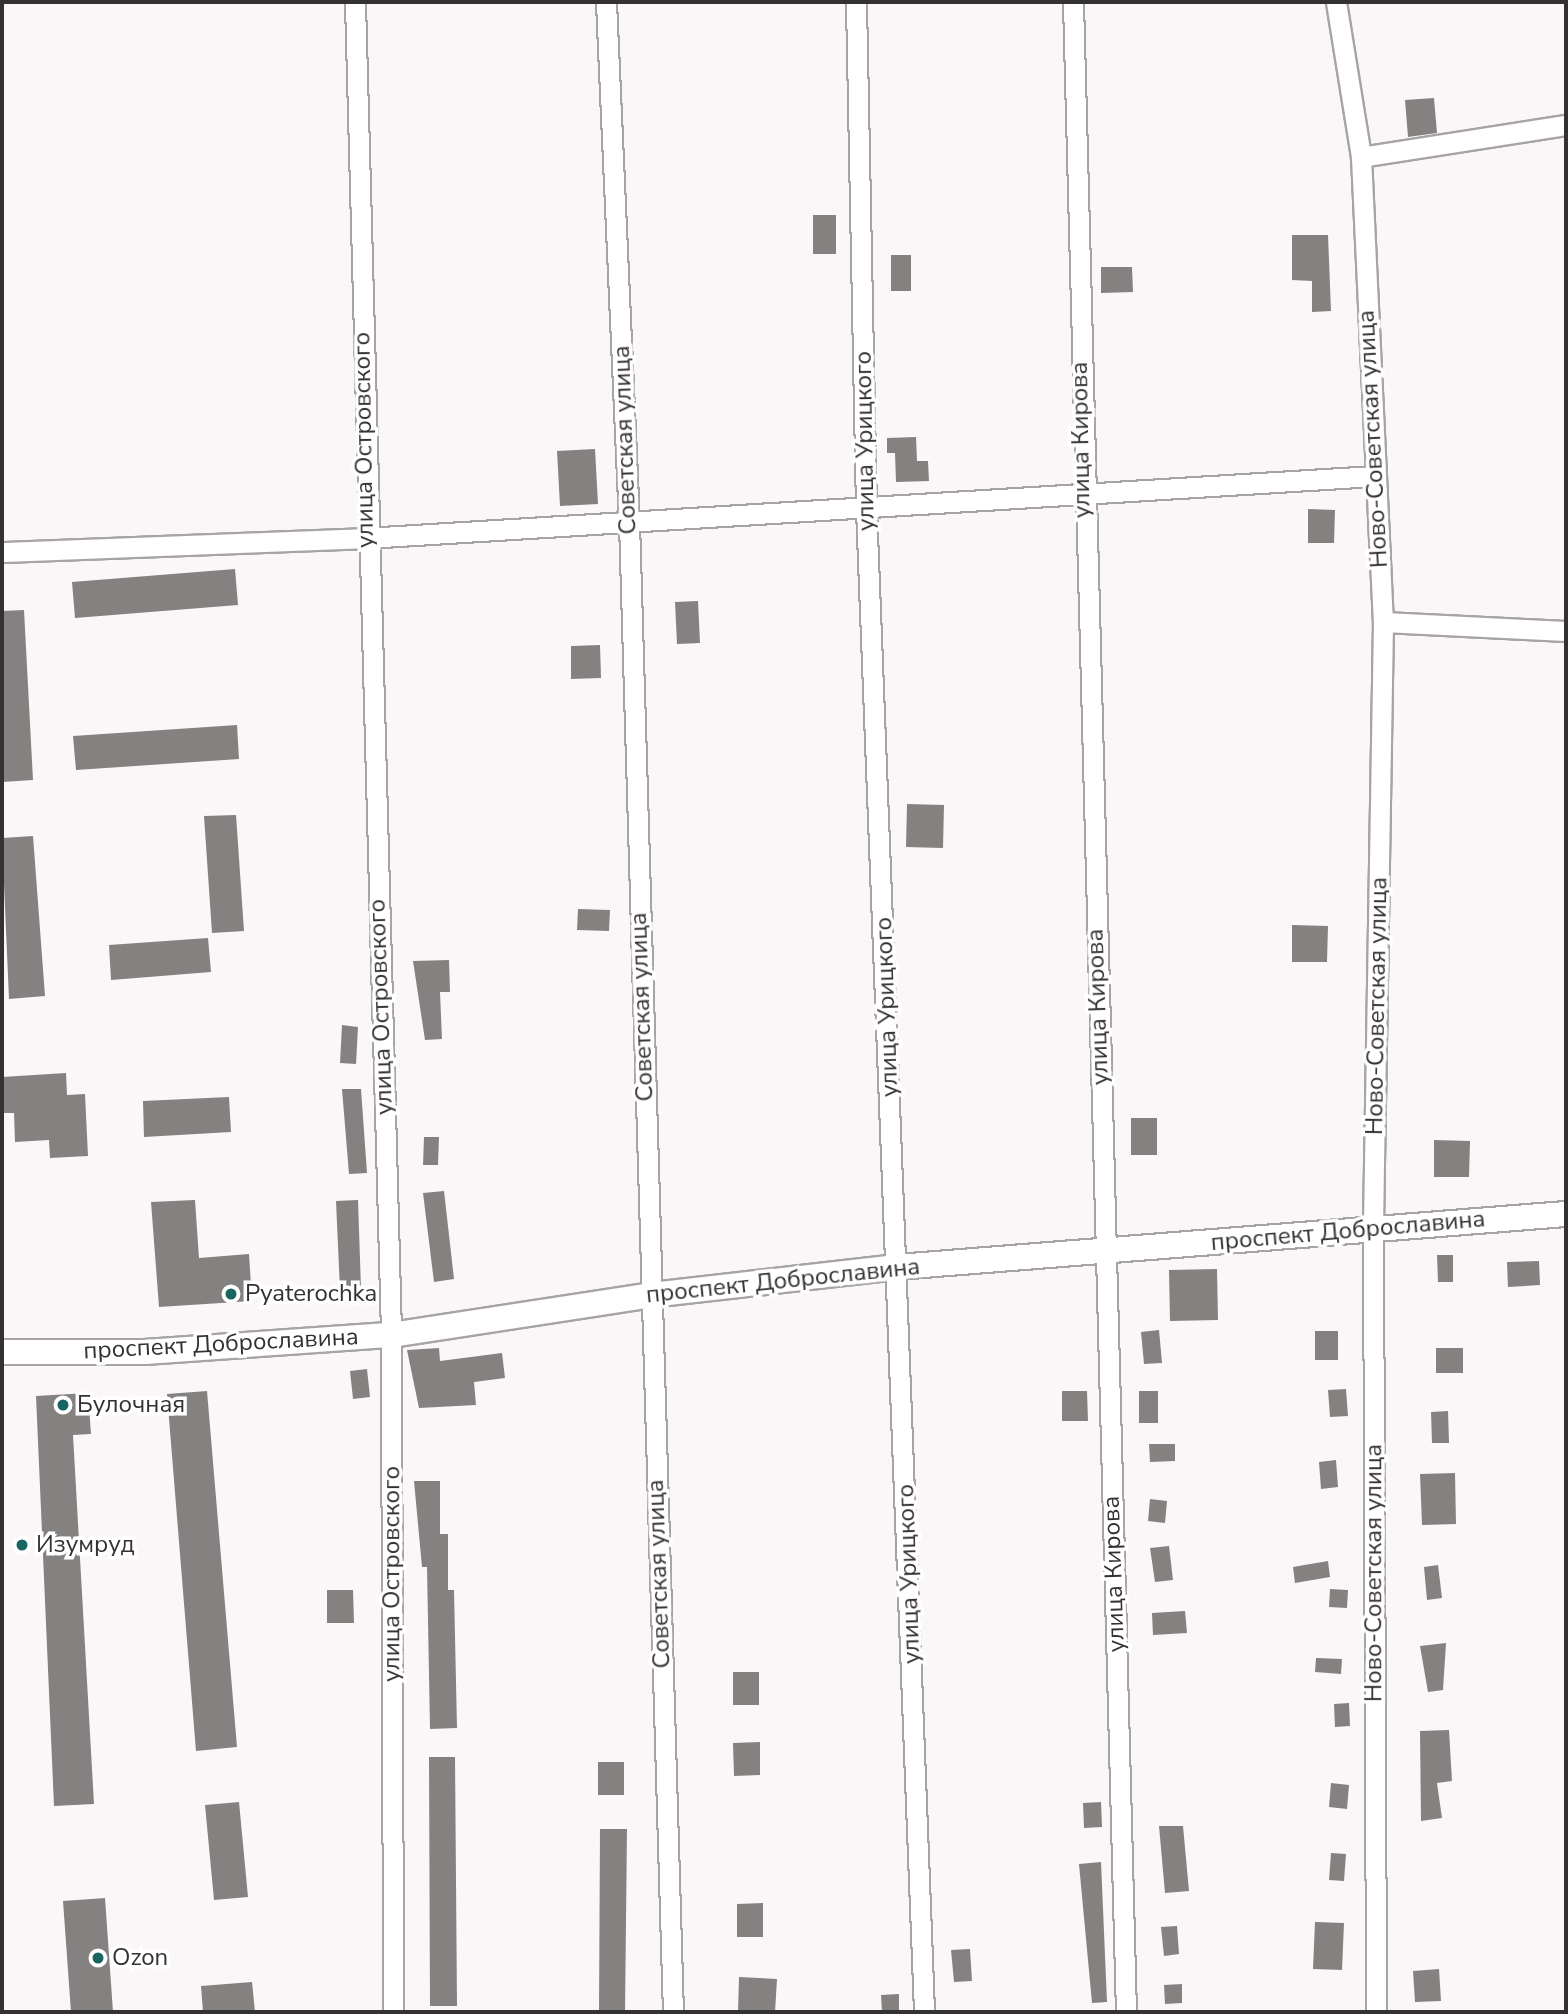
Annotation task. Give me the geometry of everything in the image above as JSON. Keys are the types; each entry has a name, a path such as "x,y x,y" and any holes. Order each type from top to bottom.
{"street":[{"name":"улица Островского","path":"355,2 366,538 391,1335 393,2012"},
{"name":"Советская улица","path":"606,2 629,522 673,2012"},
{"name":"улица Урицкого","path":"856,2 866,508 898,1267 924,2012"},
{"name":"улица Кирова","path":"1073,2 1082,494 1126,2012"},
{"name":"Ново-Советская улица","path":"1336,2 1361,157 1373,476 1383,622 1373,1225 1376,2012"},
{"path":"1361,157 1566,125"},
{"path":"2,552 366,538 1373,476"},
{"path":"1383,622 1566,631"},
{"name":"проспект Доброславина","path":"2,1352 145,1352 391,1335 650,1294 898,1267 1105,1254 1373,1225 1566,1214"}],"building":[{"path":"1434,98 1437,133 1408,137 1405,100"},
{"path":"813,215 836,215 836,254 813,254"},
{"path":"1292,235 1328,235 1331,311 1312,312 1312,281 1292,280"},
{"path":"891,255 911,255 911,291 891,291"},
{"path":"1101,267 1132,267 1133,292 1101,293"},
{"path":"916,437 917,461 928,461 929,481 896,482 895,453 887,453 887,438"},
{"path":"595,449 598,504 560,506 557,451"},
{"path":"1308,509 1335,510 1334,543 1308,543"},
{"path":"235,569 238,605 75,618 72,582"},
{"path":"698,601 700,643 677,644 675,602"},
{"path":"24,610 33,780 2,782 2,611"},
{"path":"600,645 601,678 571,679 571,646"},
{"path":"237,725 239,759 76,770 73,736"},
{"path":"907,804 944,805 943,848 906,847"},
{"path":"236,815 244,931 212,933 204,816"},
{"path":"33,836 45,996 9,999 2,838"},
{"path":"578,909 610,910 609,931 577,930"},
{"path":"1292,925 1328,926 1327,962 1292,962"},
{"path":"208,938 211,972 111,980 109,945"},
{"path":"449,960 450,992 440,992 442,1039 425,1040 413,961"},
{"path":"342,1025 358,1027 356,1064 340,1063"},
{"path":"66,1073 67,1095 85,1094 88,1156 50,1158 49,1140 15,1142 14,1113 2,1113 2,1077"},
{"path":"342,1089 361,1089 367,1173 349,1174"},
{"path":"229,1097 231,1132 144,1137 143,1101"},
{"path":"1131,1118 1157,1118 1157,1155 1131,1155"},
{"path":"424,1137 439,1137 438,1165 423,1165"},
{"path":"1434,1140 1470,1141 1469,1177 1434,1177"},
{"path":"444,1191 454,1279 434,1282 423,1193"},
{"path":"195,1200 199,1258 249,1254 252,1301 159,1307 151,1202"},
{"path":"358,1200 361,1289 340,1290 336,1201"},
{"path":"1437,1255 1453,1255 1453,1282 1438,1282"},
{"path":"1539,1261 1540,1285 1508,1287 1507,1262"},
{"path":"1217,1269 1218,1320 1170,1321 1169,1270"},
{"path":"1159,1330 1162,1363 1144,1364 1141,1332"},
{"path":"1315,1331 1338,1331 1338,1360 1315,1360"},
{"path":"439,1348 440,1361 502,1353 505,1378 474,1382 476,1405 419,1408 407,1350"},
{"path":"1436,1348 1463,1348 1463,1373 1436,1373"},
{"path":"367,1369 370,1397 353,1399 350,1371"},
{"path":"1346,1389 1348,1416 1330,1417 1328,1390"},
{"path":"207,1391 237,1747 196,1751 167,1394"},
{"path":"1062,1391 1087,1391 1088,1421 1062,1421"},
{"path":"1139,1391 1158,1391 1158,1423 1139,1423"},
{"path":"88,1393 91,1434 73,1435 94,1804 54,1806 36,1396"},
{"path":"1448,1411 1449,1443 1432,1443 1431,1412"},
{"path":"1149,1444 1175,1444 1175,1461 1150,1462"},
{"path":"1336,1460 1338,1487 1321,1489 1319,1462"},
{"path":"1455,1473 1456,1524 1422,1525 1420,1474"},
{"path":"414,1481 440,1481 440,1534 448,1534 448,1590 454,1590 457,1728 430,1729 427,1567 422,1567"},
{"path":"1150,1499 1167,1501 1165,1523 1148,1521"},
{"path":"1169,1546 1173,1580 1155,1582 1150,1548"},
{"path":"1328,1561 1330,1577 1295,1583 1293,1567"},
{"path":"1438,1565 1442,1598 1427,1600 1424,1567"},
{"path":"1330,1589 1348,1590 1347,1608 1329,1607"},
{"path":"327,1590 353,1590 354,1623 327,1623"},
{"path":"1185,1611 1187,1633 1153,1635 1152,1613"},
{"path":"1446,1643 1443,1690 1428,1692 1420,1646"},
{"path":"1316,1658 1342,1659 1341,1674 1315,1672"},
{"path":"733,1672 759,1672 759,1705 733,1705"},
{"path":"1349,1703 1350,1726 1335,1727 1334,1704"},
{"path":"1449,1730 1452,1781 1437,1783 1442,1818 1421,1821 1420,1731"},
{"path":"760,1742 760,1775 734,1776 733,1743"},
{"path":"429,1757 455,1757 457,2006 430,2006"},
{"path":"598,1762 624,1762 624,1795 598,1795"},
{"path":"1331,1783 1349,1785 1347,1809 1329,1807"},
{"path":"239,1802 248,1897 214,1900 205,1805"},
{"path":"1101,1802 1102,1827 1084,1828 1083,1803"},
{"path":"1159,1826 1183,1826 1189,1891 1165,1893"},
{"path":"600,1829 627,1829 625,2012 599,2012"},
{"path":"1331,1853 1346,1854 1344,1881 1329,1880"},
{"path":"1101,1862 1107,2002 1092,2003 1079,1864"},
{"path":"105,1898 113,2012 71,2012 63,1901"},
{"path":"763,1903 763,1937 737,1937 737,1904"},
{"path":"1315,1922 1344,1923 1342,1970 1313,1969"},
{"path":"1177,1926 1179,1954 1164,1956 1161,1927"},
{"path":"970,1949 972,1981 954,1982 951,1950"},
{"path":"1439,1969 1441,2001 1415,2002 1413,1971"},
{"path":"739,1977 777,1979 775,2012 738,2012"},
{"path":"252,1982 255,2012 203,2012 201,1986"},
{"path":"1182,1984 1182,2003 1165,2004 1164,1985"},
{"path":"899,1994 899,2012 882,2012 881,1995"}],"place":[{"name":"Pyaterochka","path":"231,1294"},
{"name":"Булочная","path":"63,1405"},
{"name":"Изумруд","path":"22,1545"},
{"name":"Ozon","path":"98,1958"}]}
